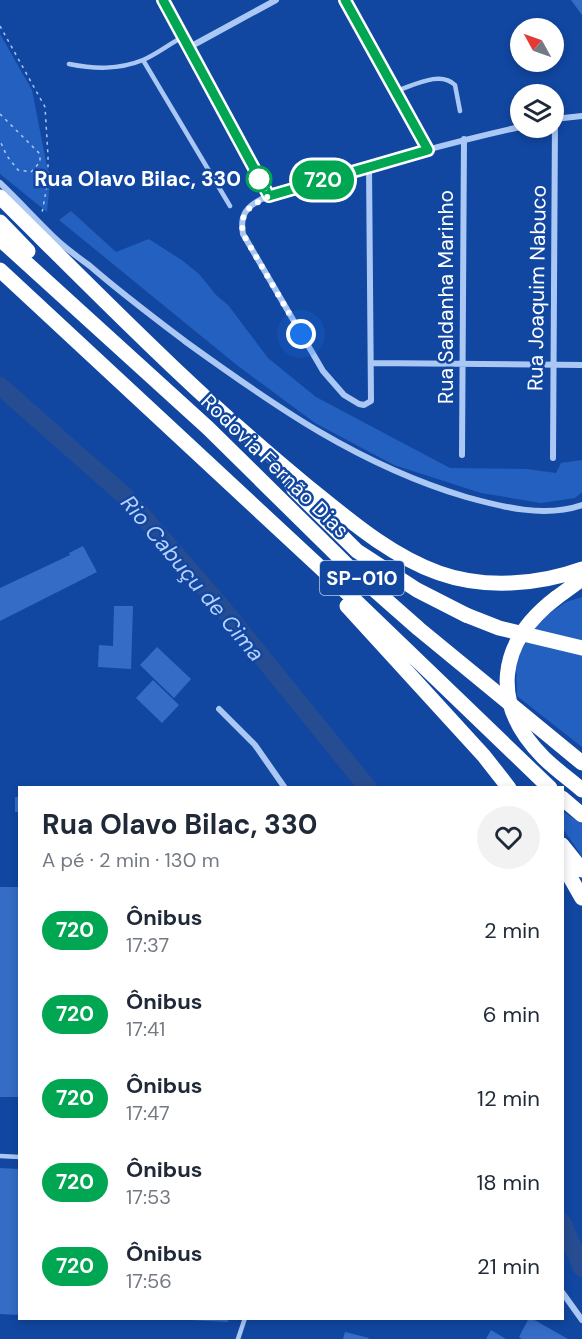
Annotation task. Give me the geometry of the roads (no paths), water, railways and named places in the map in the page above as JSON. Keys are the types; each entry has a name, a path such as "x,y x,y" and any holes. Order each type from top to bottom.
{"highway":[{"path":"0,197 222,414 350,520 386,546 440,573 480,582 537,581 582,570"},
{"path":"0,222 45,270 50,283"},
{"name":"Rodovia Fernão Dias","path":"0,239 208,428 352,570 418,629 582,763"},
{"name":"Rodovia Fernão Dias","path":"0,270 338,584 548,786"},
{"path":"0,281 32,301"},
{"path":"282,465 294,489 357,551 417,590 466,615 499,628 582,648"},
{"path":"305,555 334,591 484,756 507,786"},
{"path":"582,579 534,617 515,645 507,670 513,711 527,737 543,757 582,790"},
{"path":"556,598 582,590"},
{"path":"484,756 507,774 516,786"},
{"path":"564,800 582,815"},
{"path":"564,848 582,870"},
{"path":"564,866 582,898"}],"street":[{"path":"163,0 269,196"},
{"path":"188,48 276,0"},
{"path":"345,0 428,150"},
{"path":"564,118 582,116"},
{"path":"369,166 371,401 364,405 344,395 323,371 243,234 241,222 245,213 252,205 269,196 369,166 464,139 510,128"},
{"name":"Rua Joaquim Nabuco","path":"553,458 554,138"},
{"name":"Rua Saldanha Marinho","path":"462,455 464,139"},
{"path":"0,183 59,242 115,289 283,410 362,457 419,482 483,502 551,512 569,510 582,505"},
{"path":"371,363 582,365"},
{"path":"219,709 255,745 284,786"},
{"path":"564,1295 582,1320"}],"lane":[{"path":"69,64 93,69 109,68 143,60 183,37"},
{"path":"143,60 230,206"},
{"path":"396,91 438,78 446,78 455,85 460,111"},
{"path":"0,1156 18,1157"},
{"path":"238,1339 244,1320"}],"waterway":[{"name":"Rio Cabuçu de Cima","path":"0,386 127,498 219,604 366,786"},
{"name":"Rio Cabuçu de Cima","path":"564,1227 582,1268"}],"place":[{"name":"Rua Olavo Bilac, 330","path":"259,179"}]}
